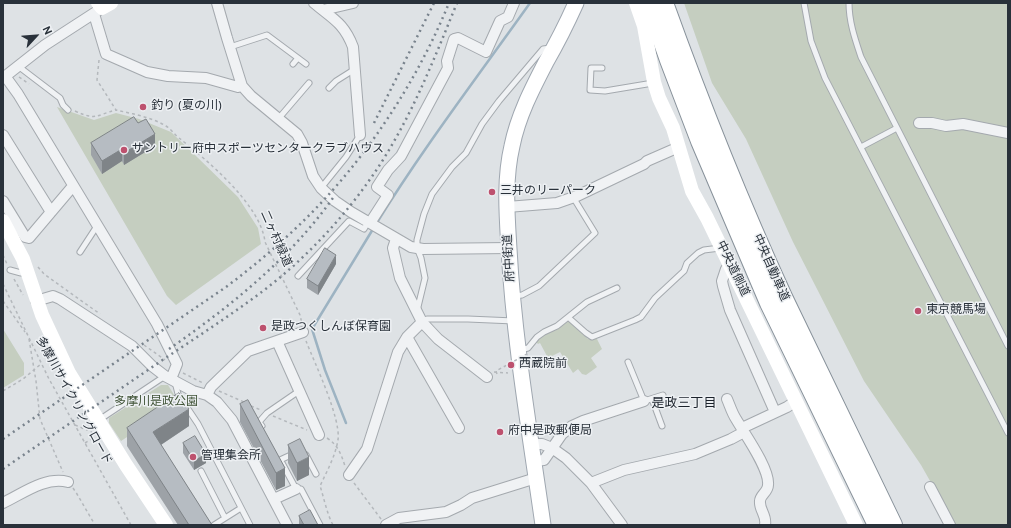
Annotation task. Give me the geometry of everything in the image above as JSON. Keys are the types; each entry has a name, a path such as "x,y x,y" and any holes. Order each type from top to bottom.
{"highway":[{"name":"中央自動車道","path":"649,3 700,140 769,303 877,525"},
{"name":"中央自動車道","path":"664,3 714,135 746,213 783,296 893,525"}],"main road":[{"name":"府中街道","path":"543,525 531,444 523,352 515,321 512,296 507,207 508,171 518,122 575,5"}],"street":[{"path":"217,3 242,86 251,96 297,134 302,143 313,176 321,188 343,207 411,247 509,248"},
{"path":"314,3 339,23 348,35 353,47 360,135"},
{"path":"323,10 353,3"},
{"path":"372,224 388,196 376,187 388,170 401,156 448,68 447,62 454,39 458,38 486,52 500,22 508,17 514,3"},
{"name":"中央道側道","path":"636,3 644,26 654,82 659,98 680,147 692,190 856,525"},
{"path":"170,379 176,369 177,364 157,324 18,94 4,77 45,45 101,7 106,54 147,72 168,76 206,78 238,87 242,86"},
{"path":"919,123 932,123 946,126 964,124 1008,133"},
{"path":"3,135 51,212"},
{"path":"507,207 557,203 680,147"},
{"path":"3,201 24,236 29,238 73,186"},
{"path":"3,221 31,268 36,301 94,425 126,465 166,525"},
{"path":"396,239 393,248 397,268 405,289 422,322 438,339 487,377"},
{"path":"730,267 726,269 722,281 728,304 737,328 775,412"},
{"path":"36,301 53,296 60,299 132,346 152,366 170,379 193,391 209,391 248,351 303,332"},
{"path":"349,476 367,449 398,352 407,337 422,322"},
{"path":"407,337 459,428"},
{"path":"277,341 319,435"},
{"path":"209,391 232,420 287,525"},
{"path":"727,399 735,418 758,456 768,478 768,488 760,500 766,520 765,525"},
{"path":"534,461 544,460 562,434 572,426 648,400"},
{"path":"591,483 624,470 702,451 731,439 743,430 796,401"},
{"path":"531,444 542,444 552,448 566,458 591,483 622,525"},
{"path":"383,522 399,518 446,512 472,498 536,478"},
{"path":"3,503 49,482 68,482"},
{"path":"930,487 950,525"},
{"path":"274,500 296,489"}],"lane":[{"path":"804,3 811,42 819,66 1008,433"},
{"path":"849,3 849,15 857,46 1008,346"},
{"path":"230,47 267,35 306,64"},
{"path":"417,312 425,278 421,258 417,248 417,240 424,214 432,194 452,166 466,153 482,124 506,92 543,49 555,47"},
{"path":"293,64 298,58"},
{"path":"18,66 60,98 63,105 68,110"},
{"path":"602,68 591,68 590,90 605,91 654,82"},
{"path":"329,88 336,81 355,69"},
{"path":"278,118 309,83"},
{"path":"861,148 897,128"},
{"path":"321,188 346,157 360,135"},
{"path":"512,296 522,294 539,286 595,233 573,197"},
{"path":"298,276 349,221 364,229 372,224"},
{"path":"80,252 97,226"},
{"path":"569,318 592,337 635,320 641,317 655,298 684,271 687,263 698,253 704,250 721,248"},
{"path":"10,270 21,273 31,268"},
{"path":"523,352 537,337 558,326 587,302 617,288"},
{"path":"422,322 428,319 515,321"},
{"path":"628,362 662,426"},
{"path":"94,425 170,379 198,424 250,525"},
{"path":"263,429 259,422 267,413 299,391"},
{"path":"648,400 663,395"},
{"path":"303,449 316,474"},
{"path":"280,460 297,452"},
{"path":"277,454 296,489 301,489 320,525"},
{"path":"201,471 225,518"},
{"path":"214,525 241,508"}],"path":[{"name":"二ヶ村緑道","path":"99,59 97,80 116,110 142,116 167,126 226,179 246,202 263,230 265,242 300,315 303,332 338,424 338,439 334,457 320,486 329,518 333,525"},
{"path":"31,268 44,274 102,315"},
{"name":"多摩川サイクリングロード","path":"3,284 41,364 131,525"},
{"path":"3,301 28,336 40,419 68,482 77,494 95,525"},
{"path":"139,341 176,369 209,391 267,413 328,439 339,449 349,476 383,522"},
{"path":"508,373 497,374 496,371 523,352"},
{"path":"3,391 34,371 41,364"},
{"path":"75,426 87,430 94,425"},
{"path":"85,443 95,437"}],"green space":[{"name":"東京競馬場","path":"684,3 1008,3 1008,525 955,525 921,465 864,381 793,242 746,139 712,83"},
{"path":"57,107 94,120 116,113 139,119 171,132 238,197 258,228 261,244 176,305 167,296"},
{"path":"569,321 574,323 588,339 597,339 602,349 591,358 597,367 586,375 582,374 578,369 573,373 560,352 548,358 540,343 538,344 536,342 543,335 558,329"},
{"path":"3,329 24,363 24,375 3,388"},
{"name":"多摩川是政公園","path":"161,385 168,385 179,403 121,441 109,423 109,418"}],"building":[{"path":"134,117 138,123 146,119 155,134 124,153 122,149 102,161 91,143"},
{"path":"325,248 336,255 318,286 307,279"},
{"path":"179,393 189,409 153,432 212,525 189,525 127,428"},
{"path":"248,400 285,468 276,473 240,404"},
{"path":"195,436 206,454 194,461 183,443"},
{"path":"300,439 309,457 297,463 288,445"},
{"path":"310,510 318,525 304,525 299,516"}],"waterway":[{"path":"376,224 432,140 530,3"},
{"path":"346,423 325,370 312,329 373,229"}],"railway":[{"path":"374,123 434,3"},
{"path":"3,439 226,287 295,229 342,179 384,124 420,65 449,3"},
{"path":"3,469 251,300 296,263 328,232 369,181 404,124 423,84 457,3"},
{"path":"169,349 215,316 280,260 318,218 335,195"}],"place":[{"name":"釣り (夏の川)","path":"143,107"},
{"name":"サントリー府中スポーツセンタークラブハウス","path":"124,150"},
{"name":"三井のリーパーク","path":"492,192"},
{"name":"東京競馬場","path":"918,311"},
{"name":"是政つくしんぼ保育園","path":"263,328"},
{"name":"西蔵院前","path":"511,365"},
{"name":"府中是政郵便局","path":"500,432"},
{"name":"管理集会所","path":"193,457"}],"district":[{"name":"是政三丁目","path":"684,404"}]}
